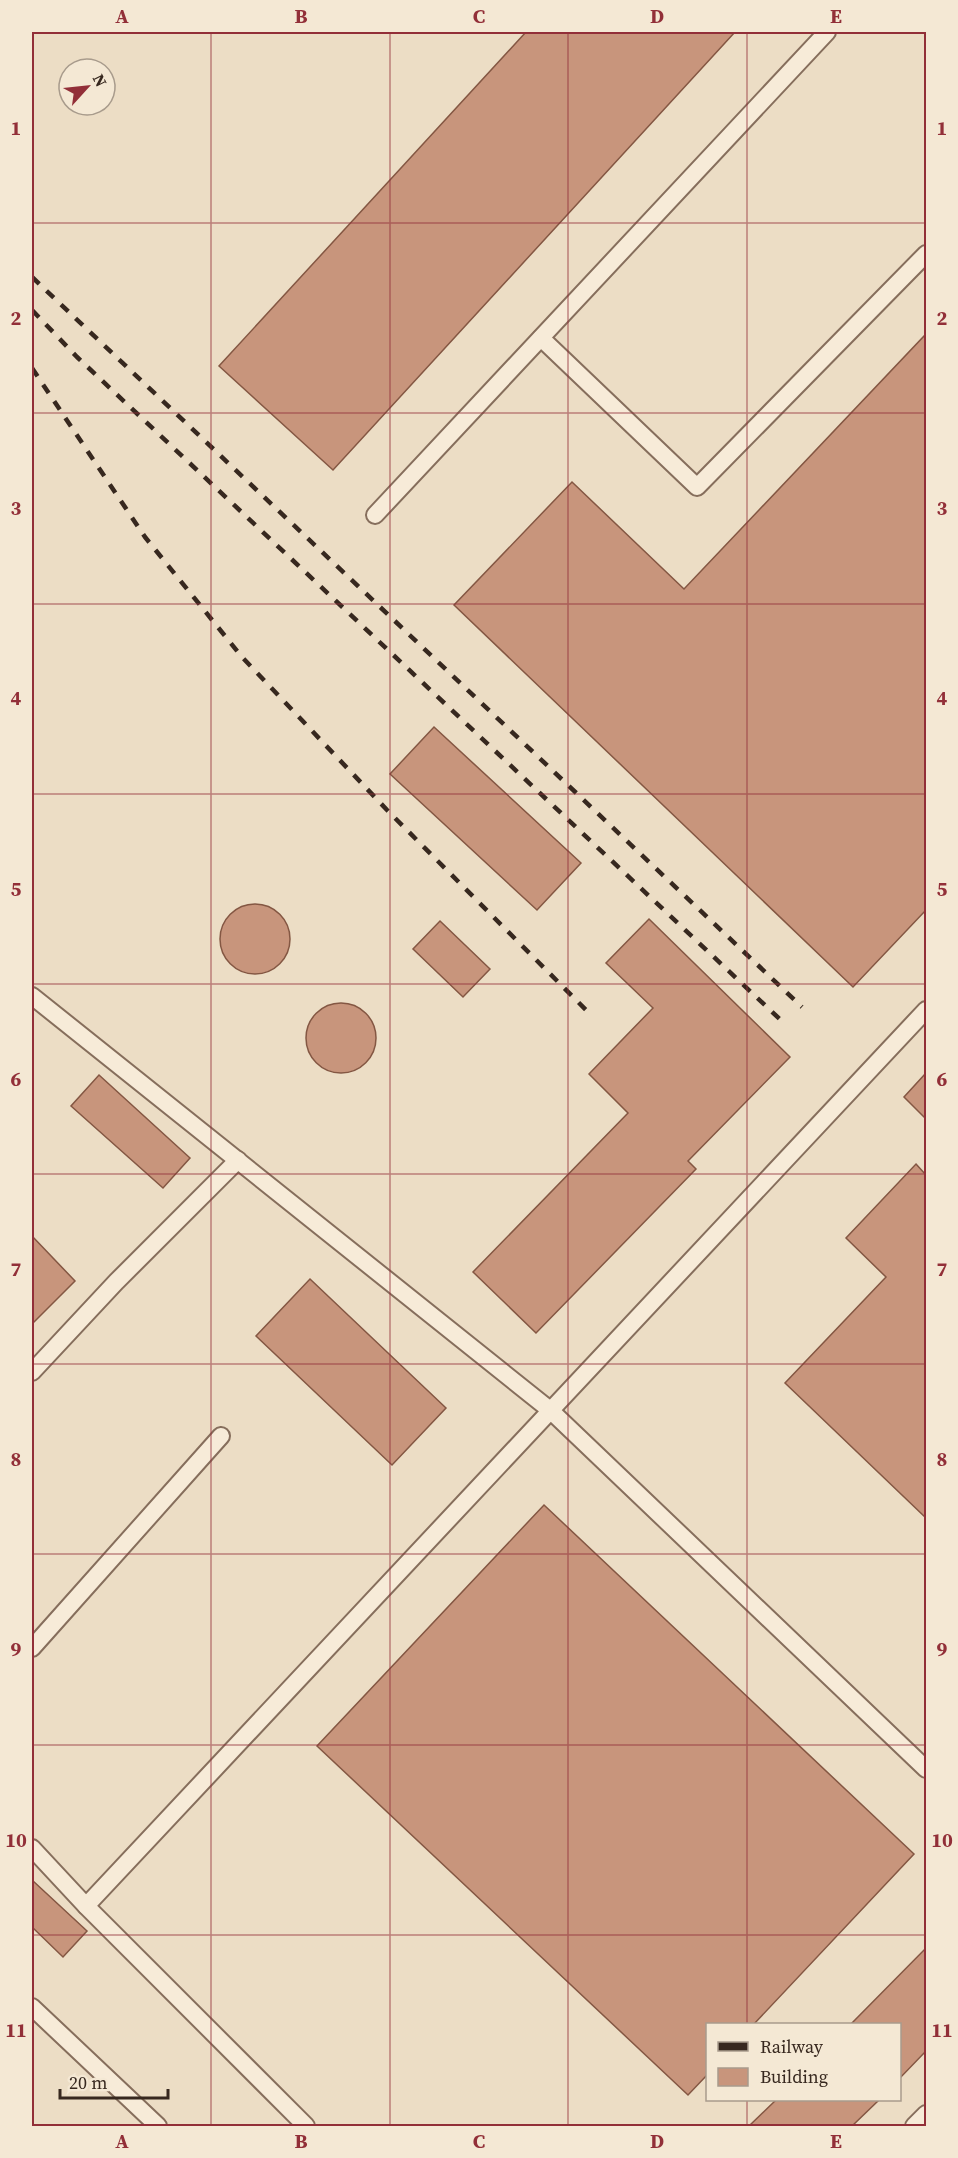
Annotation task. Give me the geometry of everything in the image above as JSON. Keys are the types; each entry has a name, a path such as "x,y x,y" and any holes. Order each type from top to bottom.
{"lane":[{"path":"375,516 827,32"},
{"path":"541,338 697,487 927,254"},
{"path":"32,996 550,1410 927,1769"},
{"path":"86,1906 927,1010"},
{"path":"32,1372 116,1282 238,1160"},
{"path":"32,1648 221,1436"},
{"path":"32,1848 86,1906 306,2127"},
{"path":"32,2007 158,2127"},
{"path":"914,2127 927,2114"}],"building":[{"path":"526,32 735,32 333,470 219,366"},
{"path":"926,334 926,910 853,987 454,605 572,482 684,589"},
{"path":"434,727 581,863 537,910 390,774"},
{"path":"255,904 268,907 280,914 287,926 290,939 287,952 280,964 268,971 255,974 242,971 230,964 223,952 220,939 223,926 230,914 242,907"},
{"path":"649,919 790,1057 688,1161 696,1169 536,1333 473,1272 628,1113 589,1074 653,1008 606,963"},
{"path":"440,921 490,969 463,997 413,949"},
{"path":"341,1003 354,1006 366,1013 373,1025 376,1038 373,1051 366,1063 354,1070 341,1073 328,1070 316,1063 309,1051 306,1038 309,1025 316,1013 328,1006"},
{"path":"926,1073 926,1119 904,1097"},
{"path":"99,1075 190,1158 163,1188 71,1106"},
{"path":"916,1164 926,1175 926,1518 785,1383 886,1277 846,1238"},
{"path":"32,1236 75,1281 32,1324"},
{"path":"310,1279 446,1408 392,1465 256,1336"},
{"path":"544,1505 914,1854 755,2023 706,2023 706,2076 688,2095 317,1746"},
{"path":"32,1880 87,1931 63,1957 32,1927"},
{"path":"926,1948 926,2051 901,2077 901,2023 852,2023"},
{"path":"775,2101 878,2101 852,2126 749,2126"}],"railway":[{"path":"32,277 802,1007"},
{"path":"32,310 77,357 786,1025"},
{"path":"32,368 145,537 242,657 387,810 587,1011"}]}
